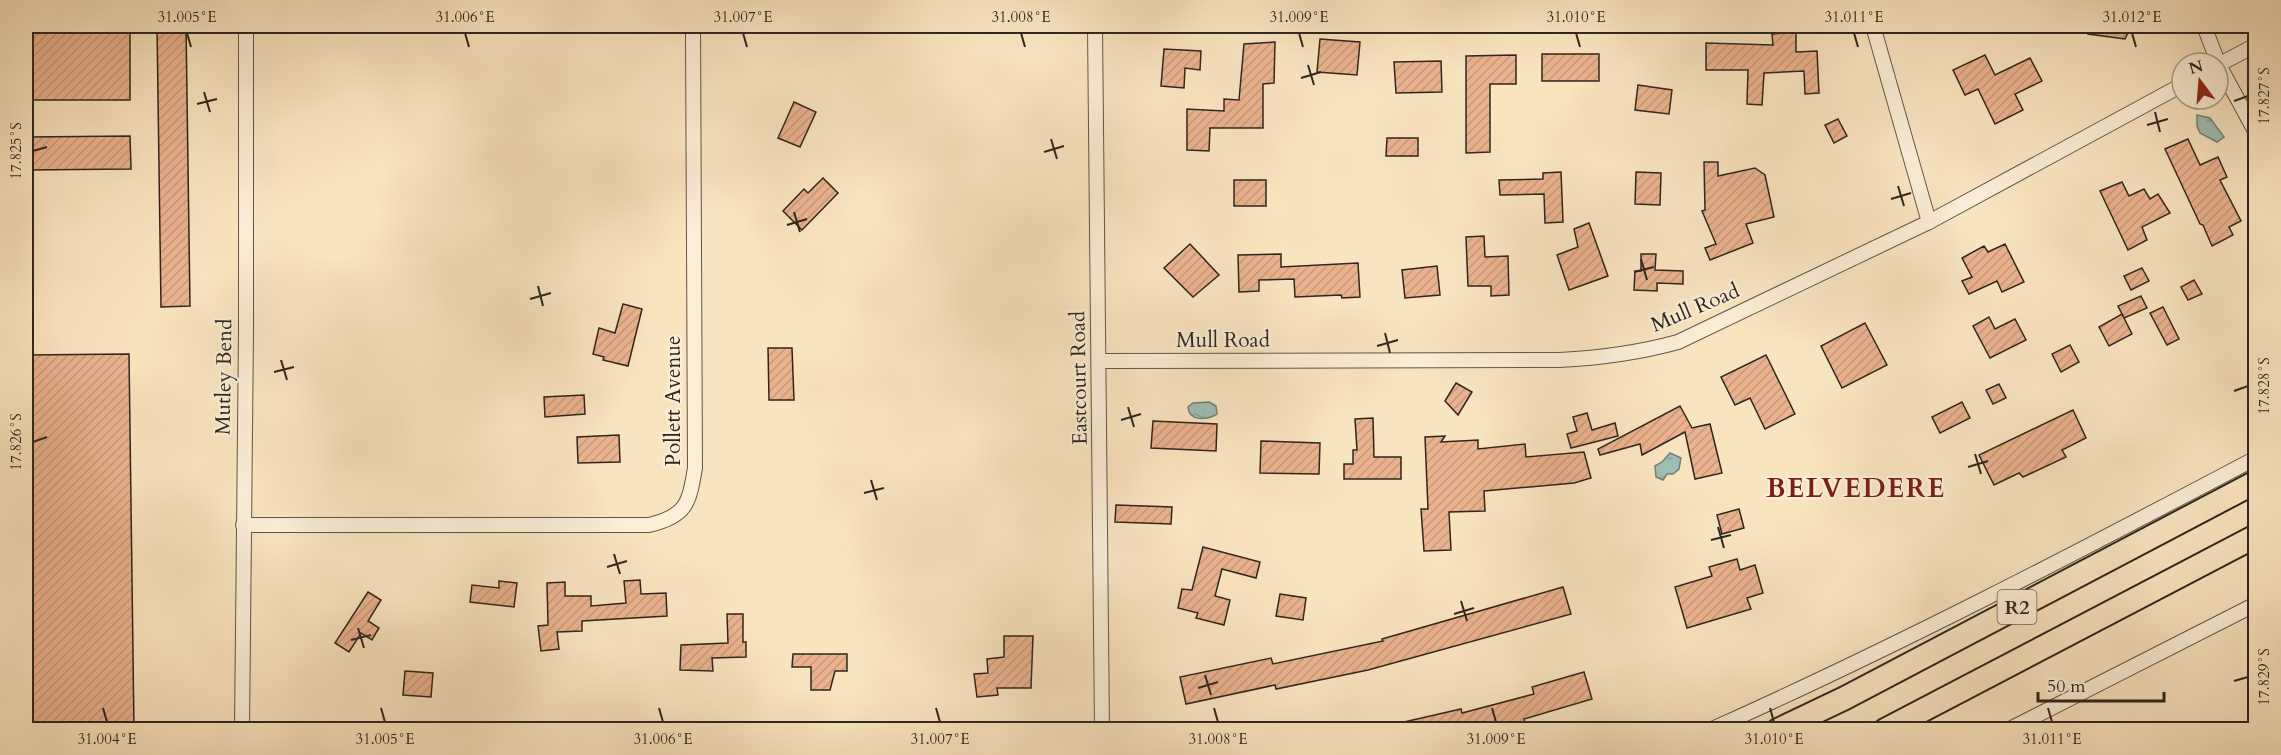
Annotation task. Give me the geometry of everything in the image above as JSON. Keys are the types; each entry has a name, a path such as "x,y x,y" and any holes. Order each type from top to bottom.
{"highway":[{"name":"R2","path":"1778,729 1845,698 2256,482"},
{"name":"R2","path":"1893,728 2256,536"}],"street":[{"name":"Mutley Bend","path":"242,729 246,26"},
{"name":"Pollett Avenue","path":"243,525 649,525 668,520 684,509 691,490 695,468 693,26"},
{"name":"Eastcourt Road","path":"1095,26 1102,729"},
{"path":"1873,26 1929,222"},
{"path":"2204,26 2214,51"},
{"path":"2230,59 2256,45"},
{"path":"2230,85 2256,133"},
{"name":"Mull Road","path":"1100,361 1559,360 1641,353 1678,342 1929,222 2170,91"},
{"path":"1710,729 1796,691 1904,638 2256,458"},
{"path":"2008,729 2256,604"}],"water":[{"path":"2197,115 2210,118 2224,137 2217,142 2200,133 2197,126"},
{"path":"1209,402 1216,406 1217,414 1208,418 1199,418 1189,412 1188,407 1193,403"},
{"path":"1670,453 1681,458 1679,469 1673,474 1667,474 1663,480 1656,477 1655,466"}],"building":[{"path":"26,26 130,26 130,100 26,100"},
{"path":"157,26 186,26 190,306 161,307"},
{"path":"2089,26 2131,26 2125,39 2088,34"},
{"path":"1796,32 1796,52 1817,51 1819,93 1805,94 1804,71 1764,73 1762,105 1747,104 1748,70 1706,70 1706,43 1773,45 1772,34"},
{"path":"1320,39 1360,42 1357,75 1317,72"},
{"path":"1275,42 1274,83 1263,84 1263,128 1210,128 1209,151 1187,150 1187,109 1224,111 1224,99 1239,100 1244,44"},
{"path":"1164,49 1201,51 1200,70 1185,68 1184,88 1161,86"},
{"path":"1542,54 1599,54 1599,81 1542,81"},
{"path":"1516,55 1516,84 1490,84 1490,152 1466,153 1466,56"},
{"path":"1985,55 1995,75 2030,58 2042,81 2015,94 2023,110 1995,124 1978,89 1965,95 1953,70"},
{"path":"1441,61 1442,92 1396,93 1394,62"},
{"path":"1638,85 1672,90 1669,114 1635,110"},
{"path":"794,102 816,112 800,147 778,138"},
{"path":"1838,119 1847,136 1834,143 1825,125"},
{"path":"130,136 131,169 26,170 26,137"},
{"path":"1387,138 1418,138 1418,156 1386,156"},
{"path":"2188,139 2200,165 2218,157 2227,177 2220,180 2241,221 2229,227 2233,235 2212,246 2165,149"},
{"path":"1704,162 1718,162 1718,176 1755,168 1765,175 1774,217 1746,224 1753,243 1710,260 1705,248 1716,244 1702,211 1705,210"},
{"path":"1561,172 1563,222 1545,223 1544,194 1500,195 1499,180 1543,179 1543,173"},
{"path":"1636,172 1661,173 1660,205 1635,204"},
{"path":"823,178 838,193 802,230 783,211 804,189 808,193"},
{"path":"1234,180 1266,180 1266,206 1234,206"},
{"path":"2122,182 2129,196 2144,189 2150,199 2158,194 2170,213 2142,227 2147,240 2128,250 2100,191"},
{"path":"1589,223 1608,276 1569,290 1557,255 1578,247 1574,229"},
{"path":"1484,236 1485,257 1508,256 1509,295 1491,296 1491,286 1468,286 1466,237"},
{"path":"1190,244 1219,275 1193,297 1164,268"},
{"path":"2005,244 2024,282 2002,292 1997,281 1969,294 1962,281 1972,277 1962,258 1984,246 1988,252"},
{"path":"1281,254 1281,267 1358,263 1360,297 1342,298 1341,295 1295,297 1294,279 1259,280 1259,291 1239,292 1238,255"},
{"path":"1641,254 1656,254 1655,270 1683,271 1683,284 1657,283 1657,291 1634,290 1635,271 1641,271"},
{"path":"1437,266 1440,295 1405,298 1402,270"},
{"path":"2142,268 2149,281 2131,290 2124,276"},
{"path":"2194,280 2202,294 2188,300 2181,287"},
{"path":"2141,296 2147,308 2124,318 2118,306"},
{"path":"623,304 642,309 628,366 603,360 604,357 593,354 599,328 615,333"},
{"path":"2163,307 2179,339 2167,345 2150,313"},
{"path":"2122,314 2132,334 2109,346 2099,327"},
{"path":"1989,317 1995,329 2015,319 2026,340 1990,358 1973,326"},
{"path":"1865,323 1887,365 1842,388 1821,346"},
{"path":"2070,345 2079,362 2061,372 2052,354"},
{"path":"768,348 792,348 794,400 769,400"},
{"path":"129,354 134,729 26,729 26,355"},
{"path":"1766,355 1795,414 1765,429 1750,398 1735,405 1721,377"},
{"path":"1456,383 1472,392 1458,415 1445,401"},
{"path":"1999,384 2006,398 1993,404 1986,390"},
{"path":"584,395 585,414 545,417 544,397"},
{"path":"1962,402 1970,418 1940,433 1932,417"},
{"path":"1680,406 1692,428 1710,424 1722,473 1695,479 1685,432 1642,455 1640,444 1600,455 1598,449"},
{"path":"2073,410 2086,438 2062,450 2066,457 2023,477 2019,473 1994,485 1979,455"},
{"path":"1587,413 1592,430 1615,423 1618,436 1571,448 1567,434 1577,431 1573,417"},
{"path":"1373,418 1374,457 1401,457 1401,479 1344,479 1344,464 1353,464 1353,450 1357,450 1355,419"},
{"path":"1153,421 1217,424 1216,451 1151,448"},
{"path":"619,435 620,462 578,463 577,437"},
{"path":"1445,436 1441,442 1478,440 1478,449 1525,444 1526,457 1584,452 1591,478 1574,483 1484,491 1485,511 1449,512 1451,550 1424,551 1421,509 1428,509 1425,437"},
{"path":"1261,441 1320,443 1319,474 1260,473"},
{"path":"1116,505 1172,507 1171,524 1115,522"},
{"path":"1739,509 1744,528 1722,534 1717,515"},
{"path":"1203,547 1260,562 1256,578 1222,569 1215,596 1230,600 1224,625 1196,618 1198,613 1178,608 1182,589 1192,590"},
{"path":"1737,559 1740,570 1755,565 1763,593 1747,598 1751,609 1687,628 1675,587 1712,576 1709,567"},
{"path":"640,580 641,594 666,593 667,616 582,621 582,631 557,632 559,649 541,651 538,626 548,625 547,583 565,582 565,596 591,596 591,606 626,603 624,581"},
{"path":"499,581 517,583 514,607 470,602 472,585 499,588"},
{"path":"1563,587 1571,614 1368,670 1276,689 1275,685 1186,704 1180,677 1271,658 1273,664 1383,641 1382,639"},
{"path":"368,592 381,600 368,621 379,628 372,640 361,633 349,652 335,643"},
{"path":"1280,594 1306,598 1303,620 1276,616"},
{"path":"727,614 743,614 743,642 746,642 746,657 712,658 713,671 680,670 681,645 728,643"},
{"path":"1004,636 1033,636 1031,688 997,688 998,695 977,697 974,674 988,673 987,659 1004,657"},
{"path":"793,654 847,654 847,671 835,671 830,690 811,690 811,667 792,667"},
{"path":"405,671 433,673 431,697 403,695"},
{"path":"1584,672 1592,699 1524,719 1526,727 1517,729 1396,729 1395,724 1461,709 1462,713 1534,694 1532,687"}],"district":[{"name":"BELVEDERE","path":"1856,488"}]}
